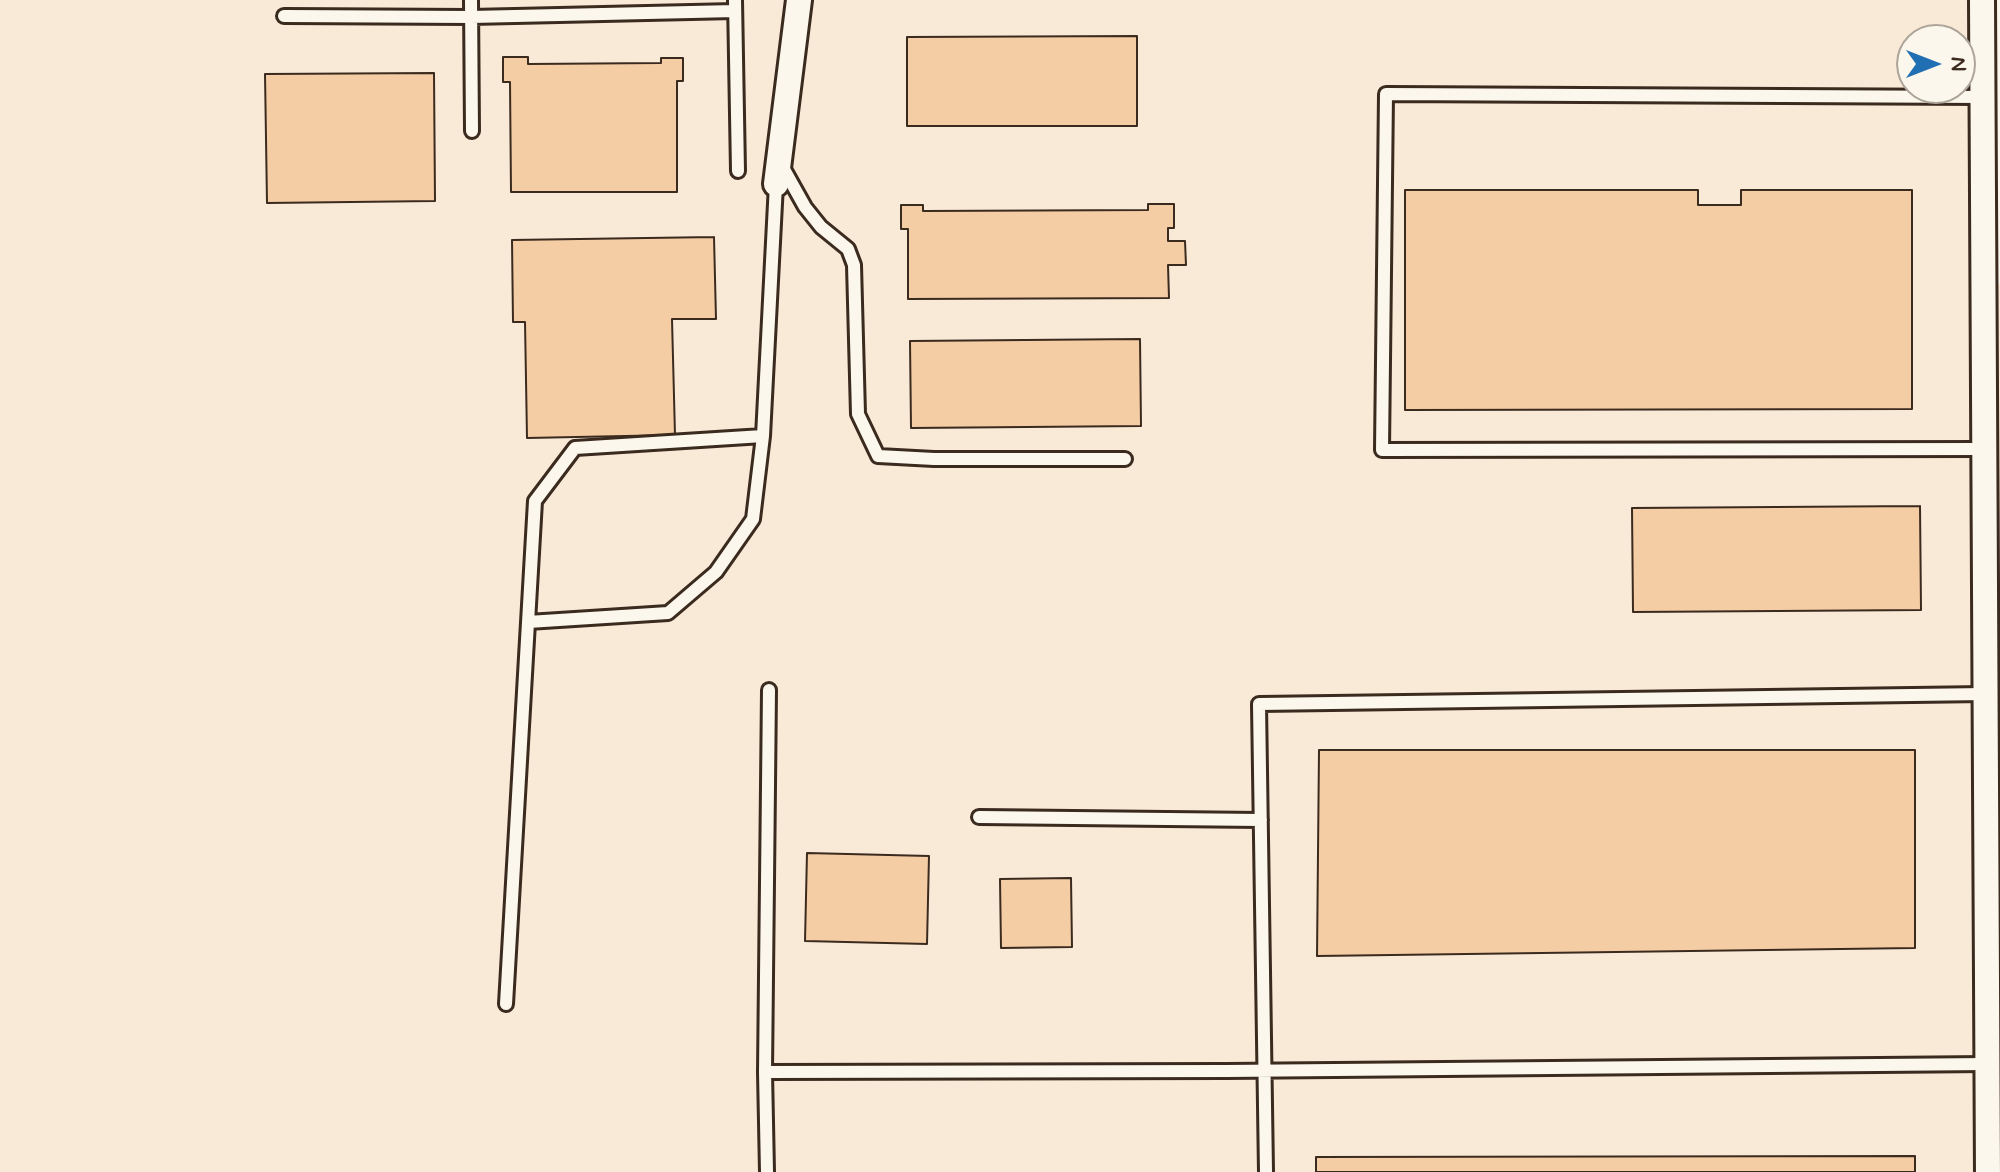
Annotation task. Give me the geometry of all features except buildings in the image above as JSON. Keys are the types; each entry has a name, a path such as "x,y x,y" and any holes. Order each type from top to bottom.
{"street":[{"path":"776,184 799,0"},
{"path":"1982,0 1985,694 1993,1006 1987,1064 1988,1172"}],"lane":[{"path":"471,0 472,131"},
{"path":"284,16 471,17 735,5 738,171"},
{"path":"1982,97 1386,94 1382,450 1984,449"},
{"path":"778,158 805,207 821,227 848,249 854,265 858,414 878,456 1125,459"},
{"path":"528,622 668,613 716,572 753,519 763,436 776,184"},
{"path":"506,1004 535,501 575,448 763,436"},
{"path":"767,1172 765,1072 769,690"},
{"path":"1266,1172 1259,704 1985,694"},
{"path":"979,817 1261,820"},
{"path":"765,1072 1987,1064"}],"shaded area":[{"path":"0,0 1969,0 1969,24 1896,24 1896,104 1970,104 1973,283 2000,284 2000,1172 0,1172"}]}
